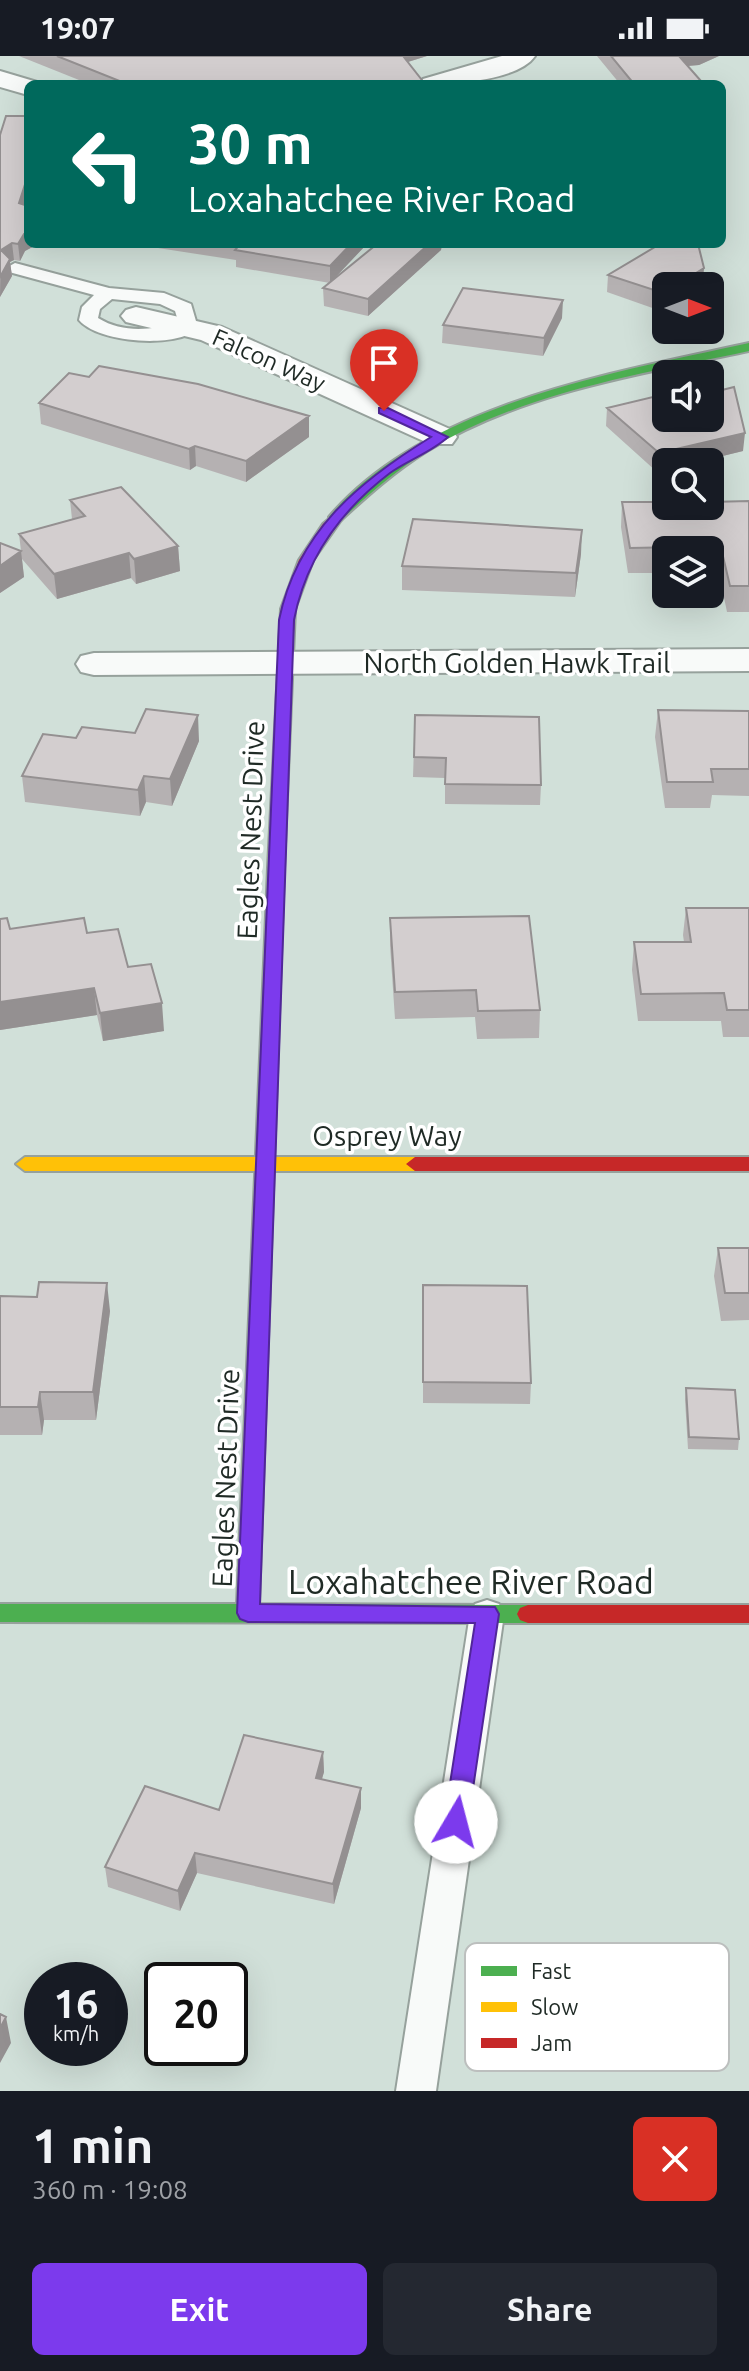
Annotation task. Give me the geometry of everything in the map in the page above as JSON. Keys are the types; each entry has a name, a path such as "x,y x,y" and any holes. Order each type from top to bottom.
{"street":[{"path":"448,80 492,69 523,56"},
{"path":"492,69 513,80"},
{"path":"0,79 24,86"},
{"name":"Falcon Way","path":"136,316 211,333 441,437"},
{"name":"Eagles Nest Drive","path":"248,1613 284,664 292,592 310,551 348,502 386,470 441,437 540,398 749,347"},
{"name":"North Golden Hawk Trail","path":"94,664 749,660"},
{"name":"Osprey Way","path":"25,1164 749,1164"},
{"name":"Loxahatchee River Road","path":"0,1613 749,1614"}],"lane":[{"path":"15,268 108,293 164,299 184,308 189,328 143,336 106,334 88,320 91,307 108,293"},
{"path":"416,2091 487,1614"}],"building":[{"path":"57,56 403,56 422,80 117,80"},
{"path":"611,56 679,56 700,80 631,80"},
{"path":"6,116 24,116 24,187 19,203 24,205 24,234 18,244 12,243 1,250 10,259 0,277 0,135"},
{"path":"237,248 347,248 330,266 235,250"},
{"path":"372,248 425,248 368,299 323,288"},
{"path":"653,248 699,248 704,268 698,272 652,272 652,289 608,275"},
{"path":"463,288 563,300 544,338 443,325"},
{"path":"99,366 198,384 309,416 246,461 195,446 189,449 39,403 69,373 89,377"},
{"path":"734,387 745,433 680,448 653,448 607,408 652,397 652,432 724,432 724,390"},
{"path":"121,487 178,546 134,559 129,553 54,574 19,534 85,516 70,500"},
{"path":"749,501 749,586 730,586 724,560 724,536 652,536 652,548 630,548 622,502 652,502 652,520 724,520 724,502"},
{"path":"413,519 582,530 576,573 402,566"},
{"path":"0,543 21,551 0,566"},
{"path":"146,709 198,715 170,779 144,776 138,790 22,776 43,734 76,738 82,727 135,733"},
{"path":"658,710 749,711 749,769 711,769 713,782 667,782"},
{"path":"415,715 539,717 541,785 445,784 446,758 414,757"},
{"path":"686,908 749,908 749,1010 727,1010 724,993 641,994 634,942 691,942"},
{"path":"529,916 540,1010 478,1011 476,990 395,992 390,918"},
{"path":"7,918 10,929 84,918 87,933 118,929 128,967 151,964 162,1003 100,1013 94,988 0,1002 0,919"},
{"path":"718,1248 749,1248 749,1293 725,1293"},
{"path":"39,1282 107,1283 93,1392 40,1392 38,1407 0,1407 0,1296 37,1297"},
{"path":"423,1285 527,1286 531,1383 423,1382"},
{"path":"686,1388 735,1390 739,1439 689,1437"},
{"path":"244,1735 323,1752 316,1778 361,1788 333,1884 195,1853 178,1891 105,1867 145,1786 219,1810"},
{"path":"0,2014 6,2017 0,2028"}],"traffic: fast":[{"path":"336,517 378,479 424,447 475,422 582,385 749,347"},
{"path":"248,1613 276,868"},
{"path":"0,1613 528,1614"}],"traffic: slow":[{"path":"25,1164 415,1164"}],"traffic: jam":[{"path":"276,868 288,609 306,560 336,517"},
{"path":"415,1164 749,1164"},
{"path":"528,1614 749,1614"}],"route":[{"path":"384,411 441,437 386,470 348,502 327,526 310,551 292,592 287,620 248,1613 487,1614 456,1822"}]}
